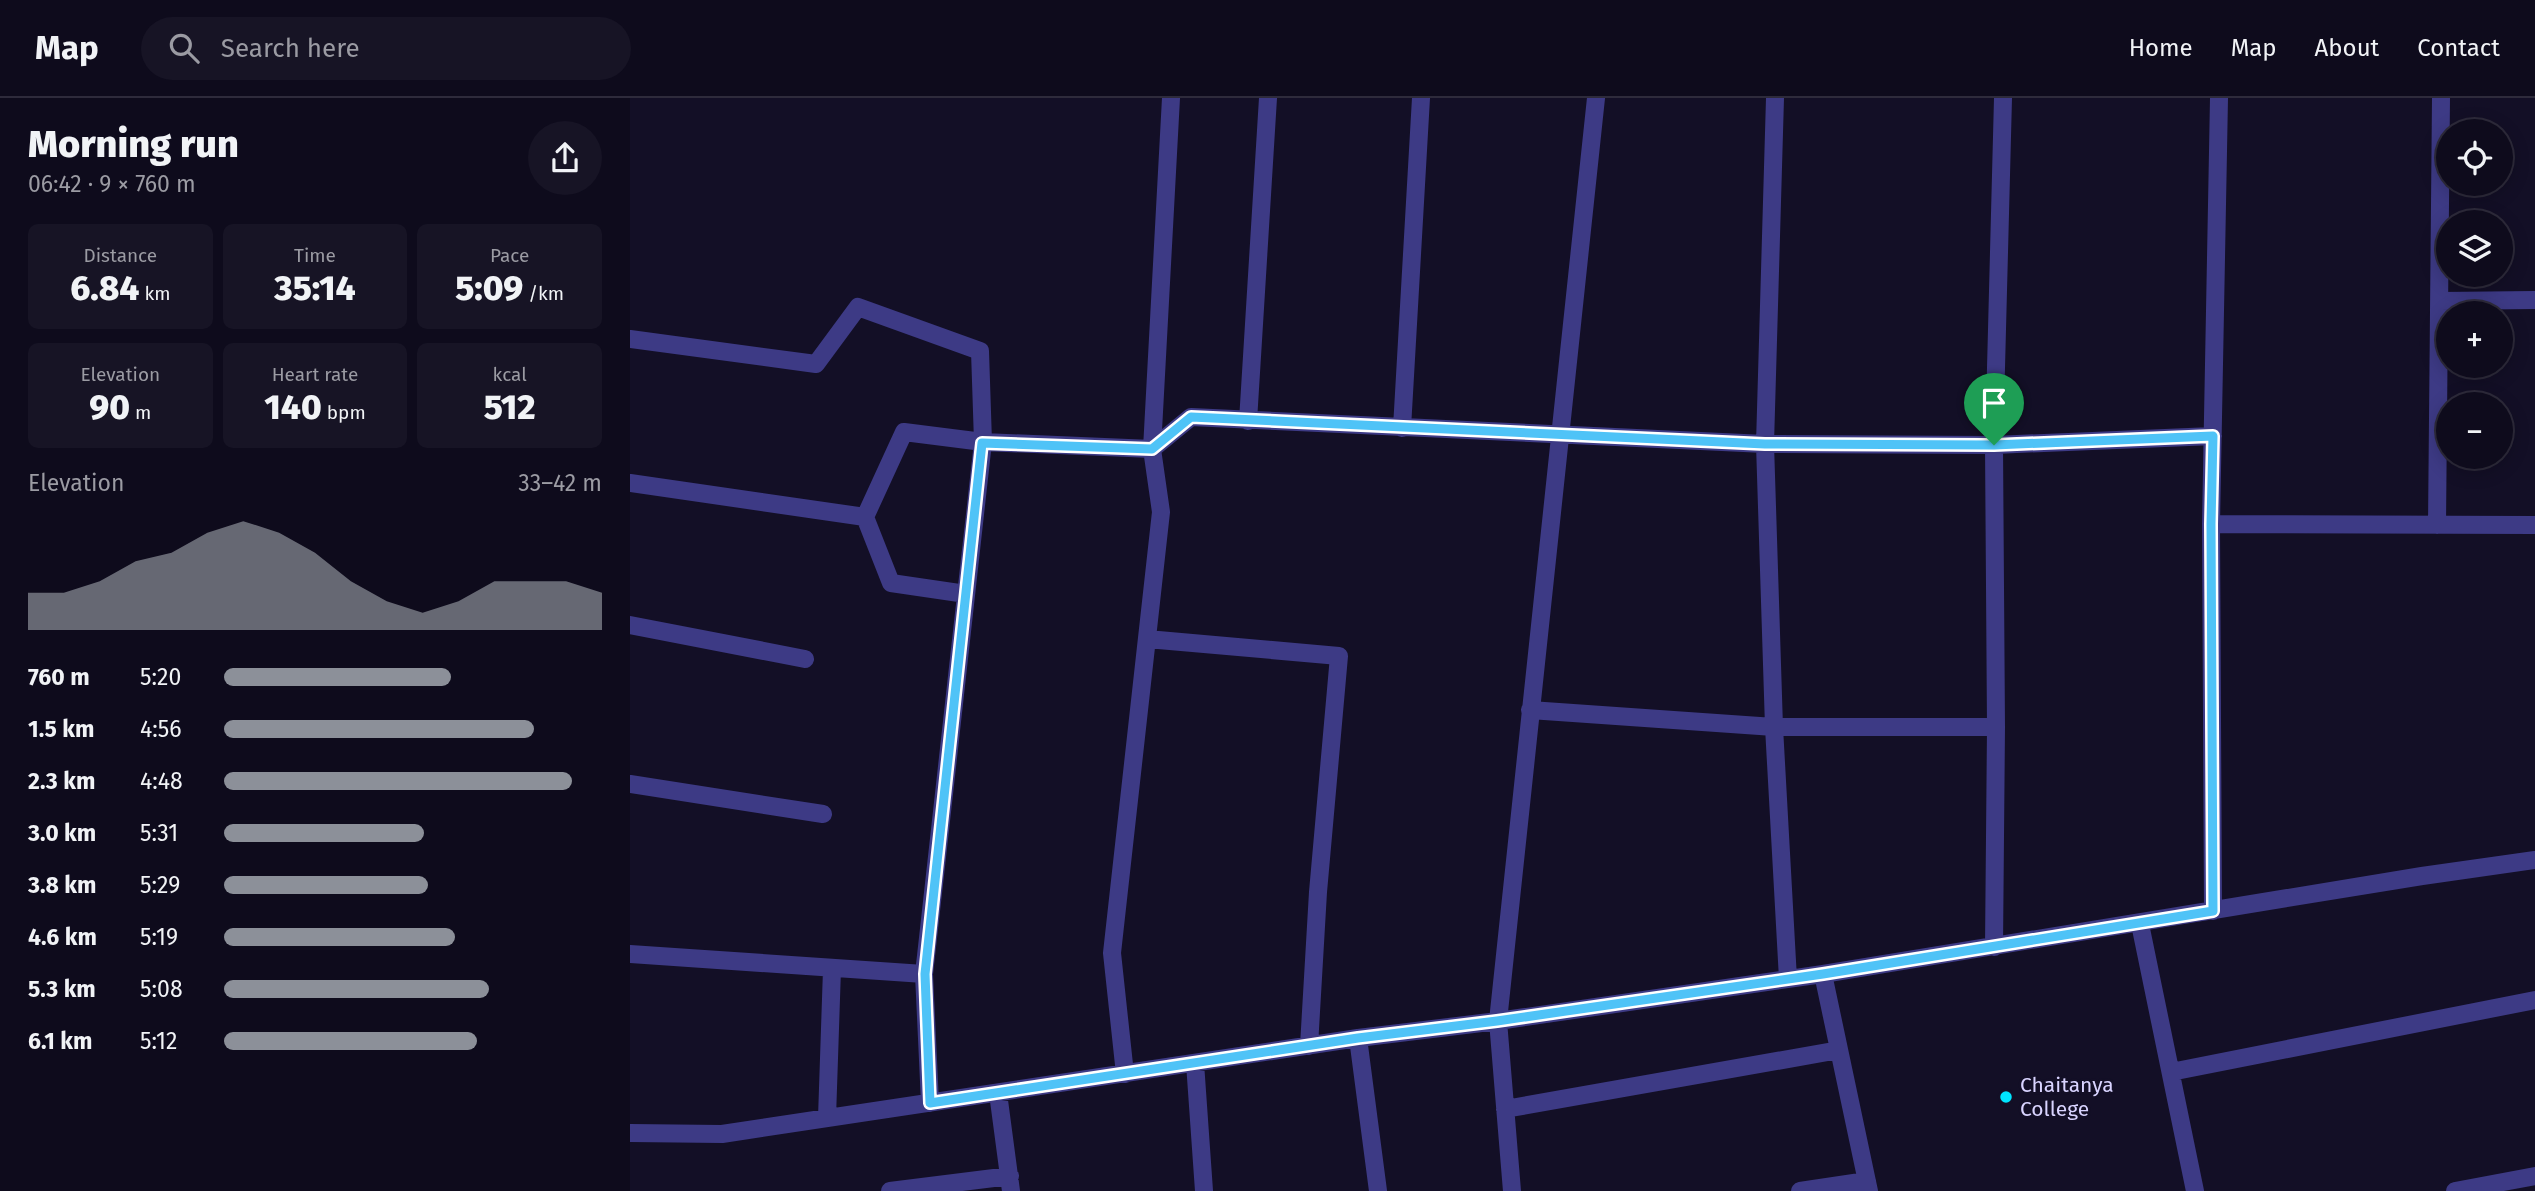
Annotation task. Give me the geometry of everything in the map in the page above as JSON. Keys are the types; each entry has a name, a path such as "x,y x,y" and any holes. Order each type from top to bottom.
{"street":[{"path":"1125,1074 1112,953 1161,512 1152,449 1171,98"},
{"path":"1248,421 1268,98"},
{"path":"1402,428 1421,98"},
{"path":"1512,1191 1497,1021 1596,98"},
{"path":"1775,98 1765,444 1774,727 1788,979"},
{"path":"1994,947 1994,445 2003,98"},
{"path":"2213,911 2211,524 2219,98"},
{"path":"2441,98 2440,301 2535,300"},
{"path":"630,339 816,364 858,307 980,351 982,443 925,974 930,1103"},
{"path":"2437,525 2439,378"},
{"path":"966,594 891,583 865,517 904,432 982,443 1152,449 1191,417 1765,444 1994,445 2213,436"},
{"path":"630,483 865,517"},
{"path":"2211,524 2535,524"},
{"path":"630,625 805,659"},
{"path":"1147,639 1339,656 1318,892 1309,1046"},
{"path":"1530,710 1774,727 1996,727"},
{"path":"630,784 823,814"},
{"path":"630,1133 722,1134 1358,1038 1497,1021 1823,974 2421,876 2535,860"},
{"path":"2140,924 2196,1191"},
{"path":"630,954 925,974"},
{"path":"827,1118 832,969"},
{"path":"1800,1191 1868,1186 1823,974"},
{"path":"2171,1072 2535,1000"},
{"path":"1358,1038 1378,1191"},
{"path":"1505,1109 1839,1050"},
{"path":"1195,1063 1204,1191"},
{"path":"890,1191 1011,1183 998,1093"},
{"path":"2455,1191 2535,1176"}],"place":[{"name":"Chaitanya College","path":"2006,1097"}],"route":[{"path":"1191,417 1765,444 1994,445 2213,436 2213,911 1823,974 1497,1021 1358,1038 930,1103 925,974 982,443 1152,449 1191,417"}]}
